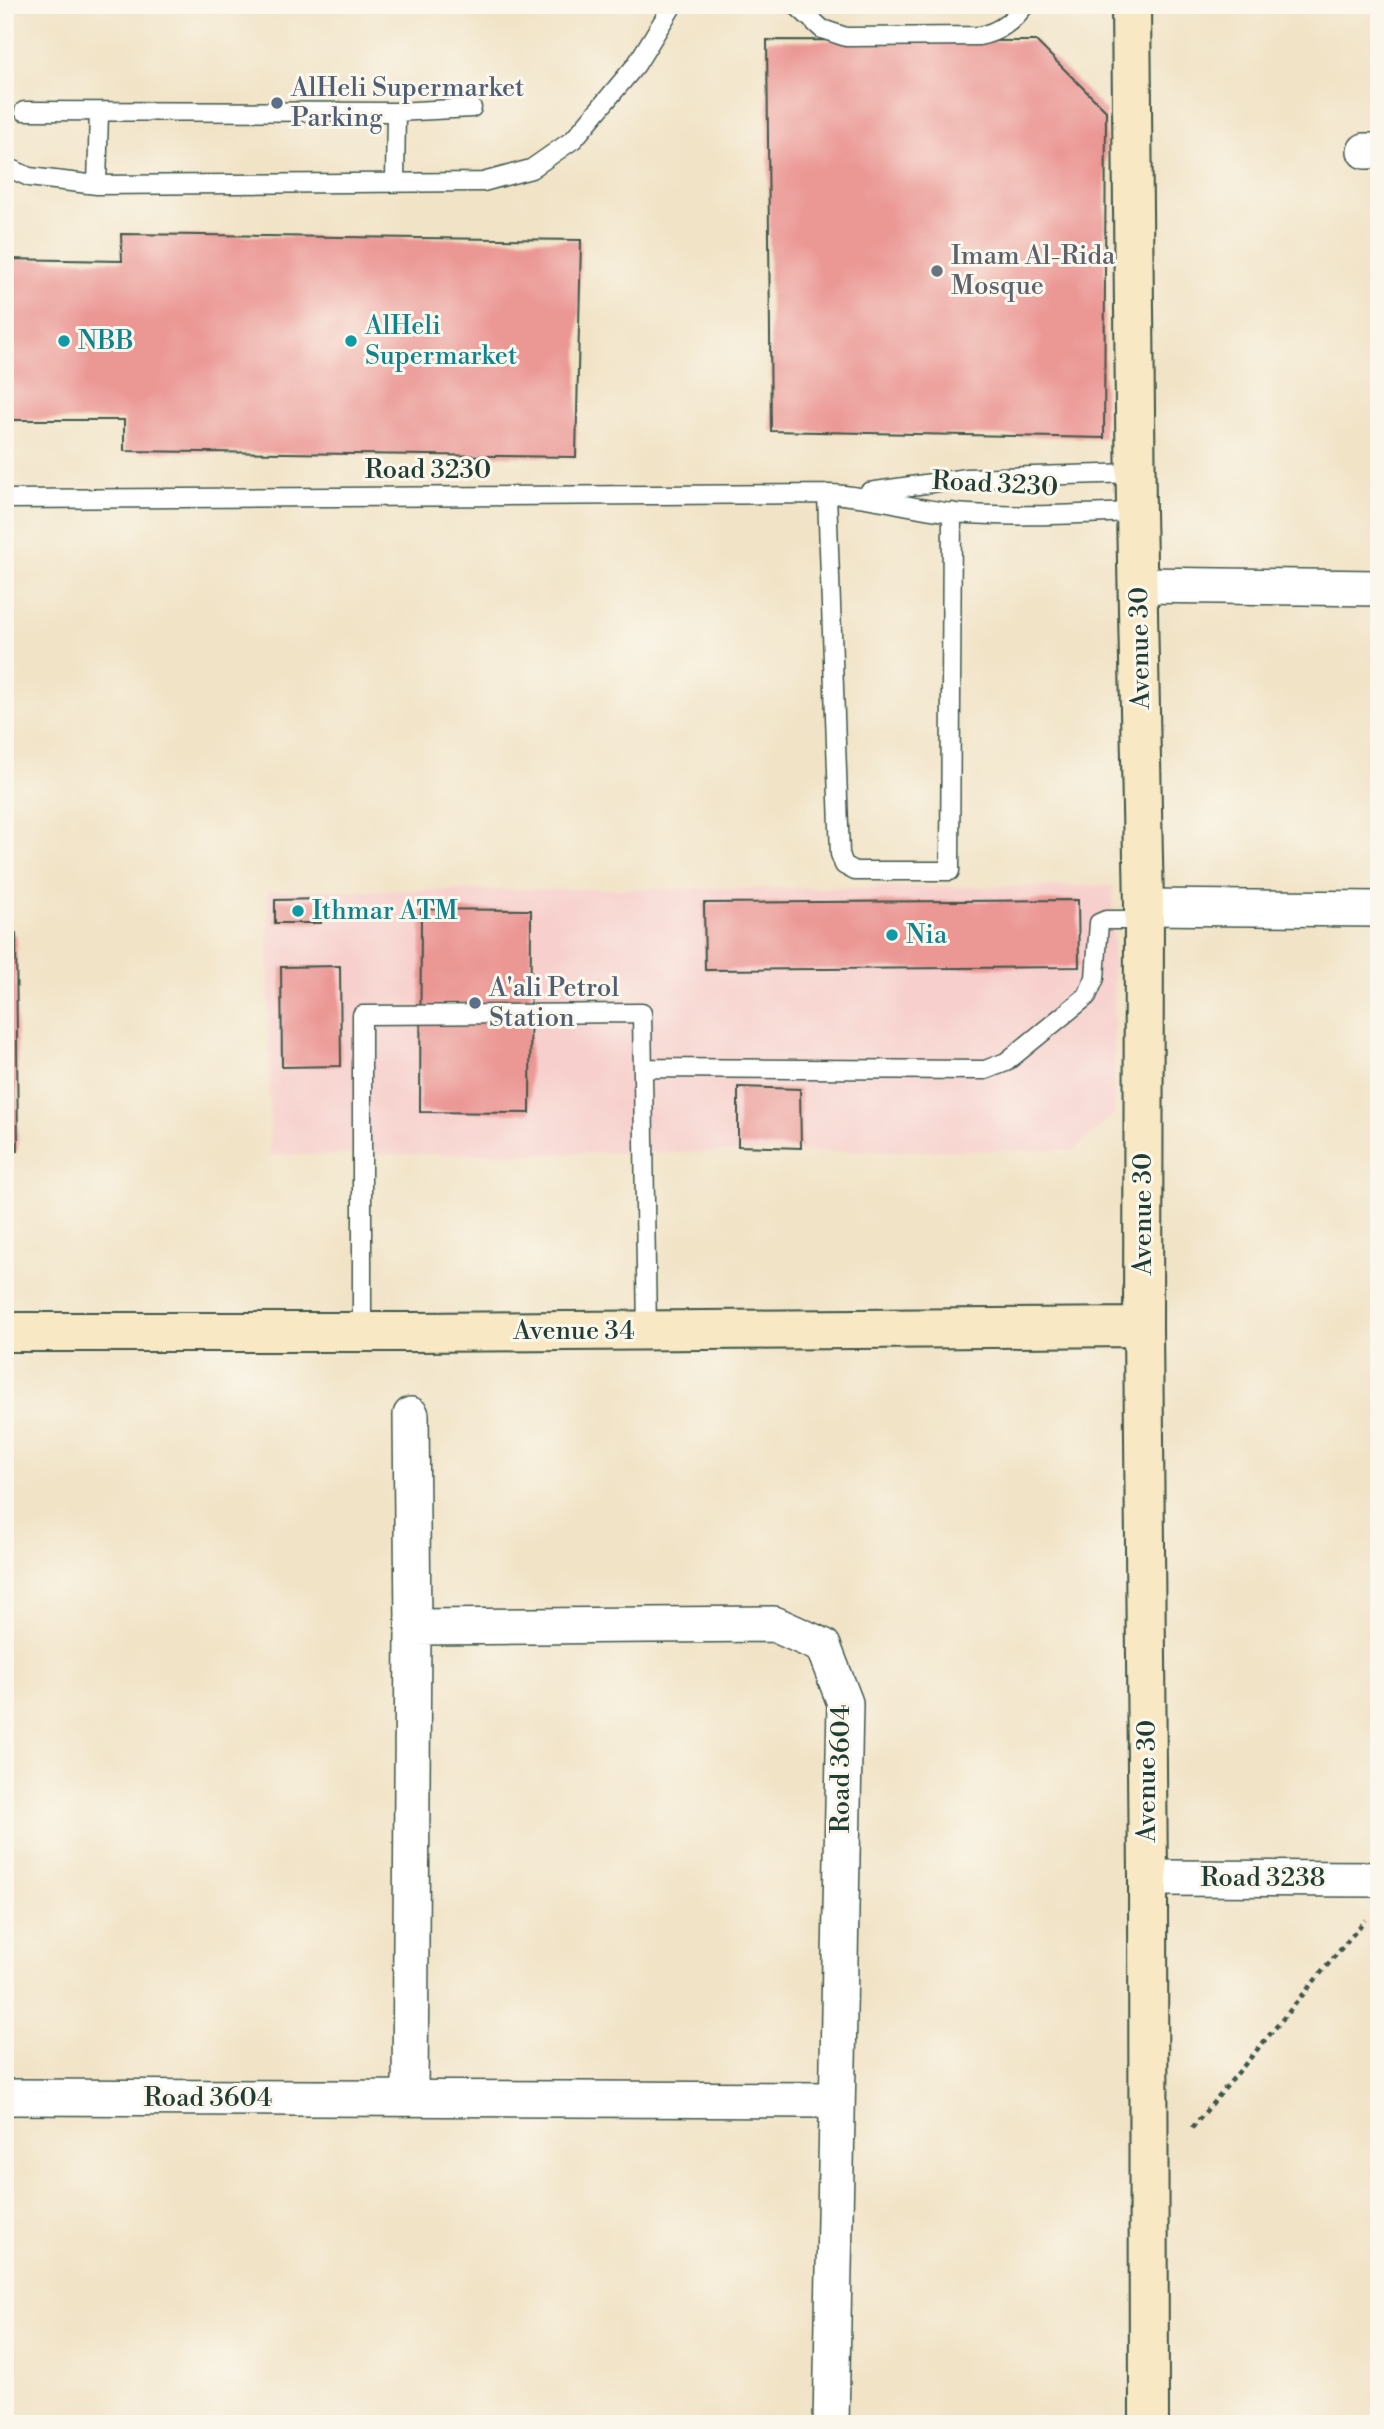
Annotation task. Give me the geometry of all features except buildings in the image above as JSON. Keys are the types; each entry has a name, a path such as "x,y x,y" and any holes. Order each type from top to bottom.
{"street":[{"name":"Avenue 30","path":"1131,5 1136,512 1144,913 1143,1327 1149,2424"},
{"path":"1138,585 1379,589"},
{"path":"1144,913 1379,909"},
{"name":"Avenue 34","path":"5,1332 1143,1327"},
{"path":"410,2098 413,1627 411,1415"},
{"name":"Road 3604","path":"413,1627 774,1624 823,1646 845,1703 831,2424"},
{"name":"Road 3238","path":"1148,1878 1379,1879"},
{"name":"Road 3604","path":"5,2097 836,2100"}],"lane":[{"path":"5,166 29,177 97,185 483,182 531,169 574,139 636,65 673,5"},
{"path":"796,5 822,29 846,37 991,34 1011,22 1025,5"},
{"path":"24,111 396,112 472,108"},
{"path":"97,185 99,112"},
{"path":"395,183 396,112"},
{"name":"Road 3230","path":"851,495 967,478 1136,473"},
{"path":"827,494 840,854 844,866 855,872 950,871 952,512"},
{"name":"Road 3230","path":"5,499 827,494 851,495 952,512 1012,516 1136,512"},
{"path":"643,1068 985,1070 996,1067 1006,1062 1087,996 1096,978 1099,923 1144,913"},
{"path":"362,1332 362,1015 642,1013 647,1331"}],"path":[{"path":"1149,2180 1370,1914"}],"shaded area":[{"path":"1113,886 1114,1114 1075,1150 270,1155 268,891"}],"place":[{"name":"AlHeli Supermarket Parking","path":"277,103"},
{"name":"Imam Al-Rida Mosque","path":"937,271"},
{"name":"NBB","path":"64,341"},
{"name":"AlHeli Supermarket","path":"351,341"},
{"name":"Ithmar ATM","path":"298,911"},
{"name":"Nia","path":"892,935"},
{"name":"A'ali Petrol Station","path":"475,1003"}]}
